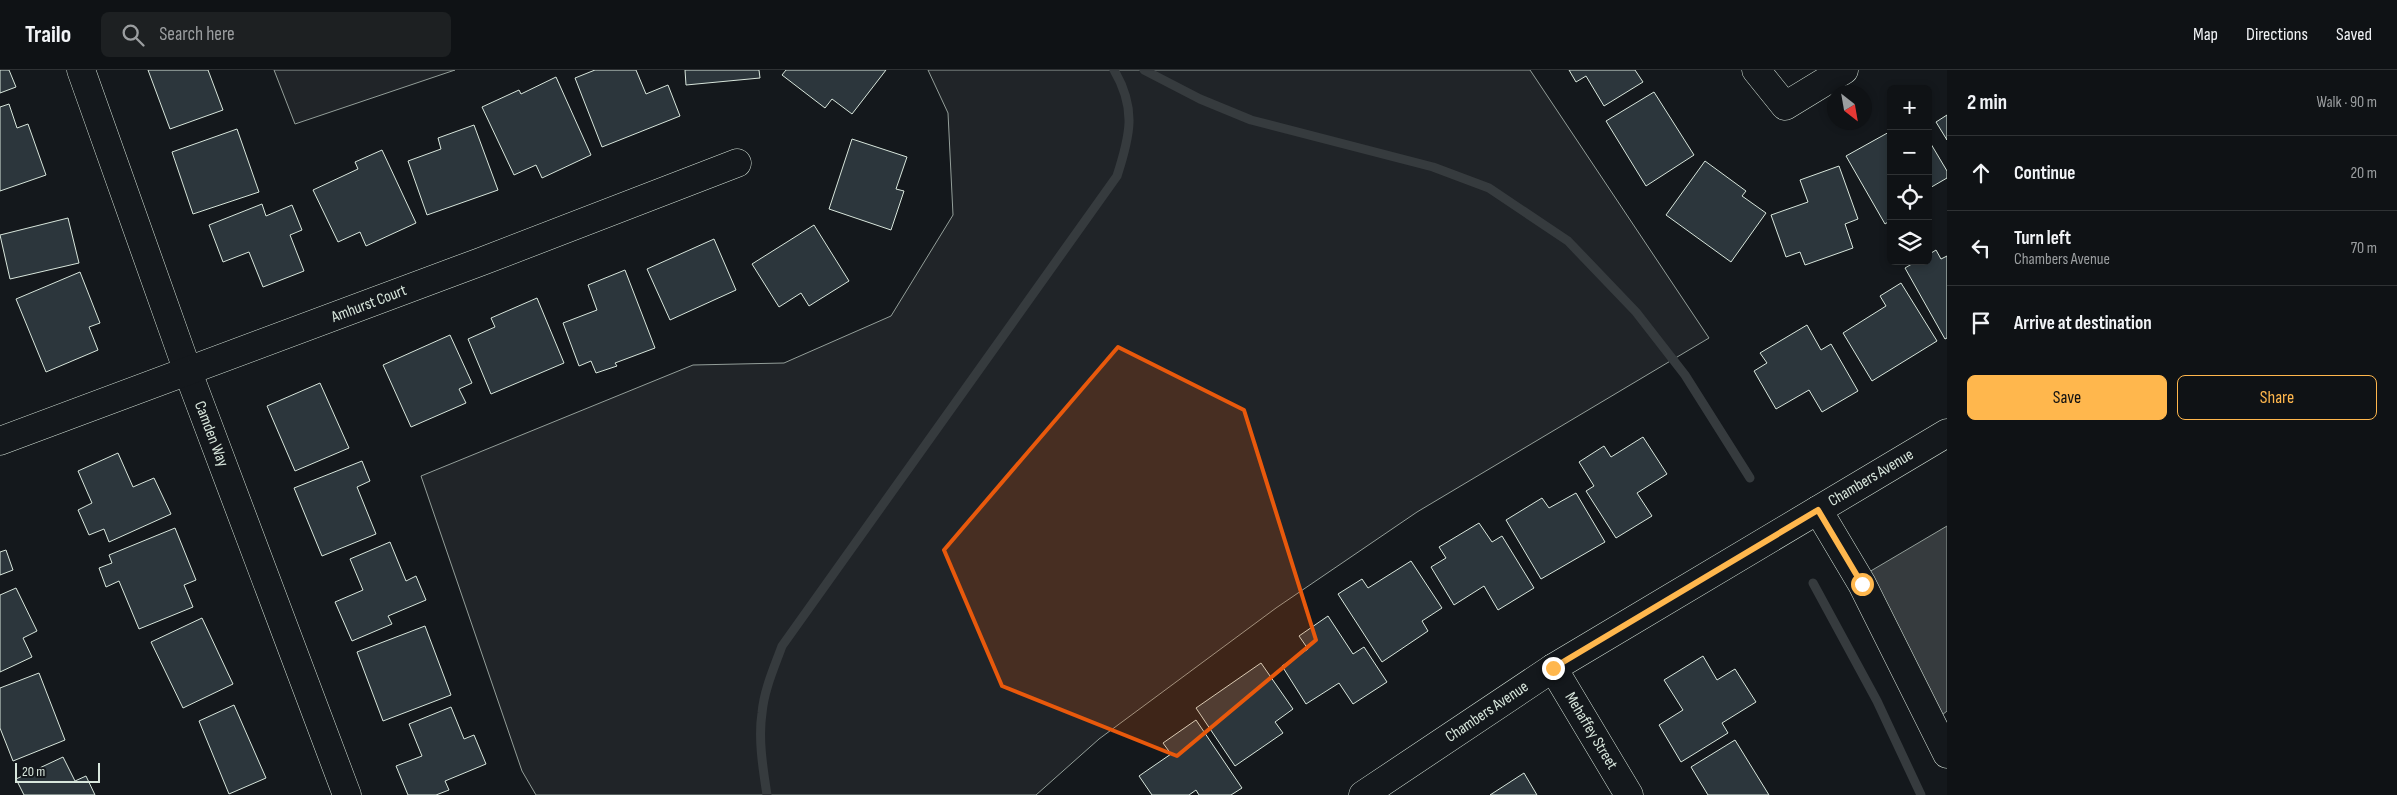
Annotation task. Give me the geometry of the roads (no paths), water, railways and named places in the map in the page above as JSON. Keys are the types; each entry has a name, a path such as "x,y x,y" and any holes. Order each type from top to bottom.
{"street":[{"name":"Camden Way","path":"81,70 188,372 347,795"},
{"path":"1756,70 1785,106 1844,70"},
{"name":"Amhurst Court","path":"0,441 188,372 737,163"},
{"name":"Chambers Avenue","path":"1363,795 1553,668 1947,433"},
{"path":"1818,510 1862,584 1947,754"},
{"name":"Mehaffey Street","path":"1553,668 1629,795"}],"waterway":[{"path":"767,795 762,754 761,723 767,687 782,646 1117,176 1128,135 1129,123 1126,97 1114,70"},
{"path":"1144,70 1200,99 1251,120 1433,167 1489,188 1568,241 1636,312 1685,375 1750,478"},
{"path":"1813,583 1877,701 1921,795"}]}
